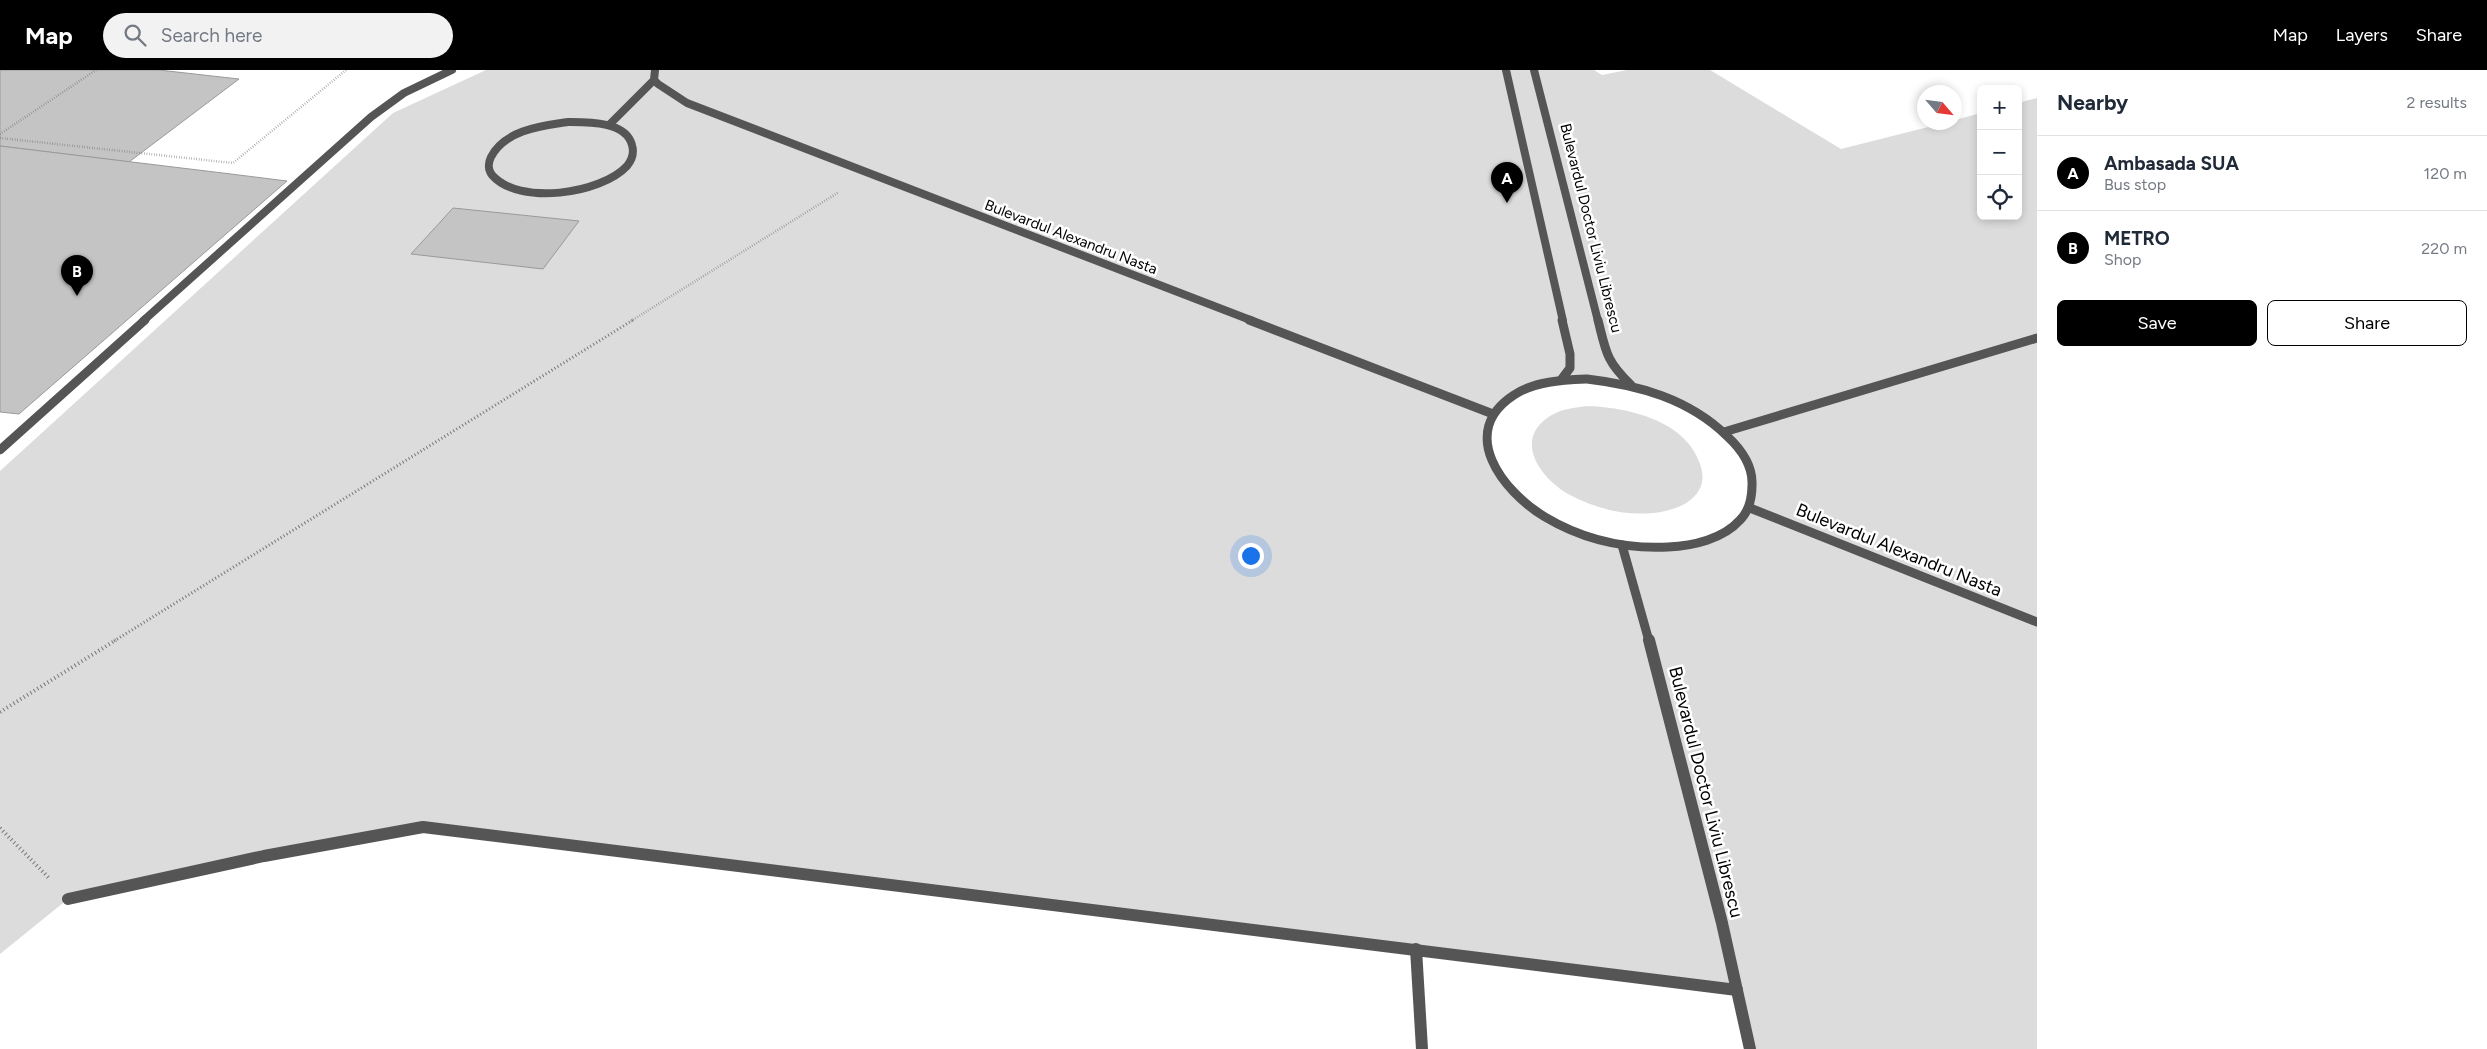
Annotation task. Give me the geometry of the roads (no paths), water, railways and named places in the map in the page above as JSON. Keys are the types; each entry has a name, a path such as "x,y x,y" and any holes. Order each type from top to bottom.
{"street":[{"path":"0,450 371,117 404,93 452,70"},
{"path":"608,126 654,80 655,70"},
{"path":"1506,70 1570,354 1570,368 1561,380"},
{"name":"Bulevardul Doctor Liviu Librescu","path":"1534,70 1606,352 1614,369 1632,385"},
{"name":"Bulevardul Alexandru Nasta","path":"654,80 670,95 687,103 1493,414"},
{"path":"568,122 608,126 624,133 633,143 634,154 626,167 610,178 588,187 562,192 536,193 514,190 499,182 490,173 489,162 495,151 507,140 525,132 568,122"},
{"path":"1724,432 2037,338"},
{"path":"1561,380 1594,380 1632,385 1675,400 1702,414 1724,432 1739,448 1748,464 1753,480 1750,508 1739,522 1723,534 1688,546 1657,548 1622,545 1580,534 1547,518 1511,491 1493,467 1486,443 1487,427 1493,414 1513,395 1536,385 1561,380"},
{"name":"Bulevardul Alexandru Nasta","path":"1750,508 2037,622"},
{"name":"Bulevardul Doctor Liviu Librescu","path":"1622,545 1722,923 1750,1049"},
{"path":"68,898 264,856 423,827 1737,990"},
{"path":"1416,949 1422,1049"}],"place":[{"name":"Ambasada SUA","path":"1507,203"},
{"name":"METRO","path":"77,296"}]}
